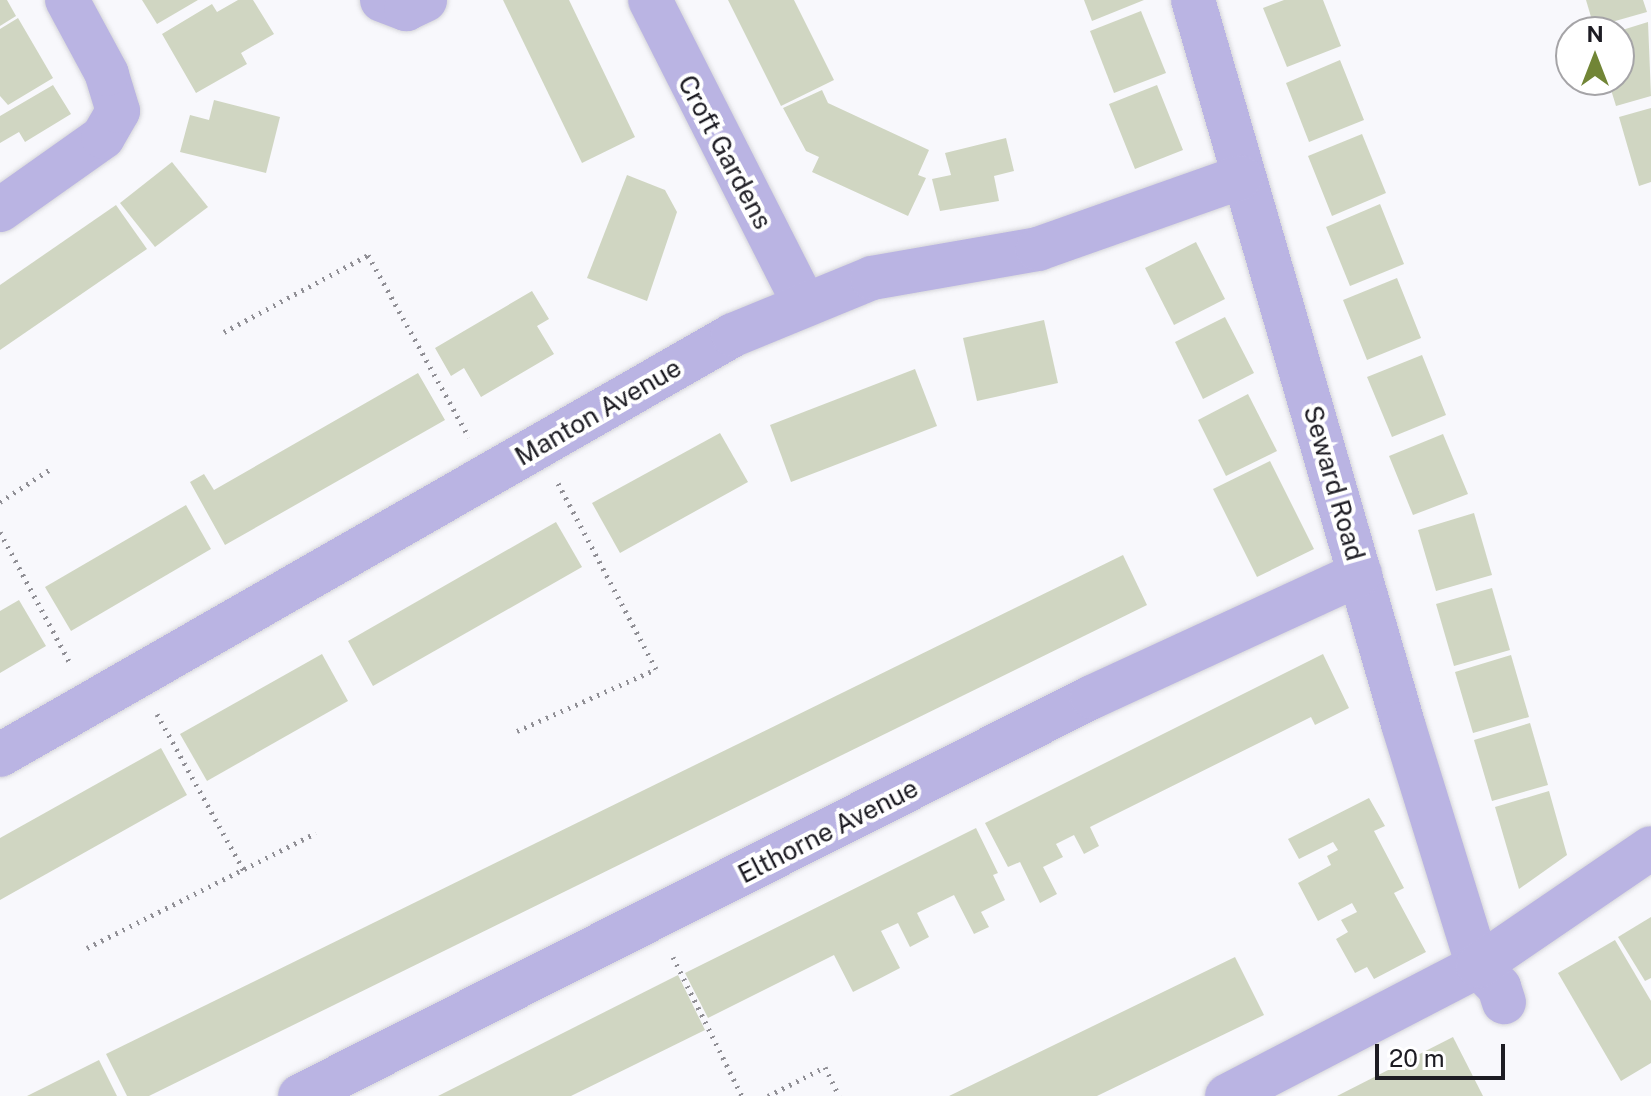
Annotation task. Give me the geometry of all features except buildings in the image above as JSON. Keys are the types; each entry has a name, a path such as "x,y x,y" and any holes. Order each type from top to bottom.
{"street":[{"path":"0,210 103,137 118,111 107,74 67,0"},
{"path":"382,0 406,9 425,0"},
{"name":"Croft Gardens","path":"650,0 803,302"},
{"name":"Seward Road","path":"1193,0 1241,177 1478,966"},
{"name":"Manton Avenue","path":"0,755 733,335 803,302 872,278 1038,249 1241,177"},
{"name":"Elthorne Avenue","path":"300,1096 1092,697 1360,574"},
{"path":"1227,1096 1478,966 1651,848"},
{"path":"1478,966 1499,987 1504,1002"}],"path":[{"path":"224,332 368,255 474,445"},
{"path":"0,502 52,468"},
{"path":"517,731 656,669 554,476"},
{"path":"0,532 73,669"},
{"path":"152,706 244,871"},
{"path":"87,948 316,833"},
{"path":"668,947 742,1096"},
{"path":"768,1096 825,1067 839,1096"}]}
